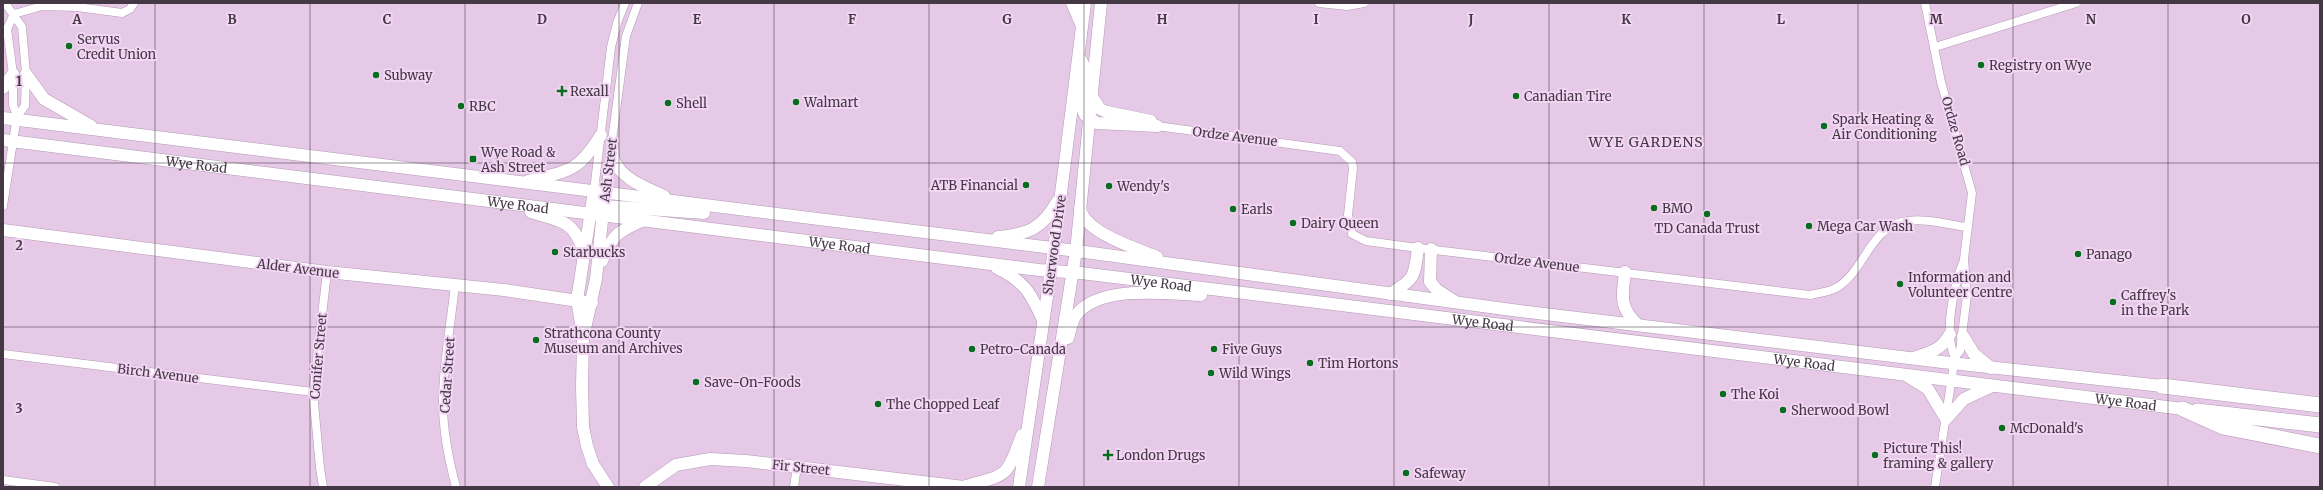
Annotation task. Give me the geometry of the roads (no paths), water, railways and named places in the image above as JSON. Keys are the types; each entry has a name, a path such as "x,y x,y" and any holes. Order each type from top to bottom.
{"highway":[{"name":"Wye Road","path":"2162,386 2320,405"},
{"name":"Wye Road","path":"2183,409 2320,425"},
{"path":"2183,409 2223,427 2320,446"}],"main road":[{"path":"1072,3 1082,26"},
{"name":"Sherwood Drive","path":"1019,487 1054,249 1085,3"},
{"name":"Sherwood Drive","path":"1038,487 1076,251 1088,118 1101,3"},
{"path":"1078,56 1085,68 1083,112 1088,118 1097,123 1157,126"},
{"path":"3,88 13,74"},
{"path":"26,74 44,99 100,131"},
{"path":"1091,96 1100,109 1144,119 1157,126"},
{"name":"Wye Road","path":"3,118 17,118 100,131 745,209 1172,263 1390,294 1638,325 1911,358 1954,360 1991,368 2162,386"},
{"path":"522,183 566,171 579,165 587,158 601,135"},
{"name":"Wye Road","path":"7,141 590,214 603,211 646,219 1050,271 1072,272 2183,409"},
{"path":"612,141 614,160 626,175 641,185 674,201"},
{"name":"Ash Street","path":"583,338 592,303 596,279 603,211 599,192"},
{"name":"Ash Street","path":"599,192 590,214 577,300 583,338 583,427 592,464 608,487"},
{"path":"980,239 1013,236 1036,228 1051,213 1060,195"},
{"path":"505,203 570,226 578,234 584,254"},
{"path":"1080,208 1082,217 1106,235 1172,263"},
{"path":"603,211 733,215 745,209"},
{"path":"596,279 608,245 617,233 646,219"},
{"name":"Alder Avenue","path":"3,230 327,272 455,285 592,303"},
{"path":"1390,294 1409,283 1413,277 1418,248"},
{"path":"1432,249 1430,282 1437,290 1456,302"},
{"path":"987,263 1023,283 1044,320"},
{"path":"1625,272 1623,304 1628,316 1638,325"},
{"path":"1050,407 1060,380 1073,320 1085,306 1092,302 1123,294 1260,295"},
{"path":"1911,358 1937,350 1944,344 1950,334"},
{"path":"1963,336 1974,354 1991,368"},
{"path":"1905,374 1928,390 1946,419 1964,399 1994,385"},
{"path":"963,487 995,478 1008,470 1029,416"},
{"name":"Fir Street","path":"645,487 676,465 698,460 726,459 797,466 963,487"}],"street":[{"path":"3,206 7,141 17,118 25,106 26,74 22,27 5,3"},
{"path":"122,12 124,3"},
{"path":"17,118 13,105 13,74 7,29 14,14 42,6 77,7 122,12 130,9 134,3"},
{"name":"Ash Street","path":"599,192 601,135 611,47 617,23 625,3"},
{"name":"Ash Street","path":"599,192 612,141 626,36 638,3"},
{"path":"1319,3 1347,6 1364,3"},
{"name":"Ordze Road","path":"1925,3 1941,82 1972,193 1966,227 1964,259 1967,295 1963,336 1960,351 1954,360"},
{"path":"1934,47 2076,3"},
{"name":"Ordze Avenue","path":"1157,126 1340,151 1352,162 1354,168 1348,215 1352,234 1366,241 1418,248 1810,295 1836,288 1845,281 1888,227 1902,222 1915,220 1966,227"},
{"name":"Ordze Road","path":"1935,487 1954,360 1951,349 1950,334 1956,277 1964,259"},
{"name":"Conifer Street","path":"323,487 313,392 327,272"},
{"name":"Cedar Street","path":"455,285 443,395 449,461 456,487"},
{"name":"Birch Avenue","path":"3,354 313,392"},
{"path":"794,487 797,466"},
{"path":"3,480 55,487"}],"place":[{"name":"Servus Credit Union","path":"69,46"},
{"name":"Registry on Wye","path":"1981,65"},
{"name":"Subway","path":"376,75"},
{"name":"Rexall","path":"562,91"},
{"name":"Canadian Tire","path":"1516,96"},
{"name":"Walmart","path":"796,102"},
{"name":"Shell","path":"668,103"},
{"name":"RBC","path":"461,106"},
{"name":"Spark Heating & Air Conditioning","path":"1824,126"},
{"name":"Wye Road & Ash Street","path":"473,159"},
{"name":"ATB Financial","path":"1026,185"},
{"name":"Wendy's","path":"1109,186"},
{"name":"BMO","path":"1654,208"},
{"name":"Earls","path":"1233,209"},
{"name":"TD Canada Trust","path":"1707,214"},
{"name":"Dairy Queen","path":"1293,223"},
{"name":"Mega Car Wash","path":"1809,226"},
{"name":"Starbucks","path":"555,252"},
{"name":"Panago","path":"2078,254"},
{"name":"Information and Volunteer Centre","path":"1900,284"},
{"name":"Caffrey's in the Park","path":"2113,302"},
{"name":"Strathcona County Museum and Archives","path":"536,340"},
{"name":"Petro-Canada","path":"972,349"},
{"name":"Five Guys","path":"1214,349"},
{"name":"Tim Hortons","path":"1310,363"},
{"name":"Wild Wings","path":"1211,373"},
{"name":"Save-On-Foods","path":"696,382"},
{"name":"The Koi","path":"1723,394"},
{"name":"The Chopped Leaf","path":"878,404"},
{"name":"Sherwood Bowl","path":"1783,410"},
{"name":"McDonald's","path":"2002,428"},
{"name":"London Drugs","path":"1108,455"},
{"name":"Picture This! framing & gallery","path":"1875,455"},
{"name":"Safeway","path":"1406,473"}],"district":[{"name":"WYE GARDENS","path":"1646,142"}]}
